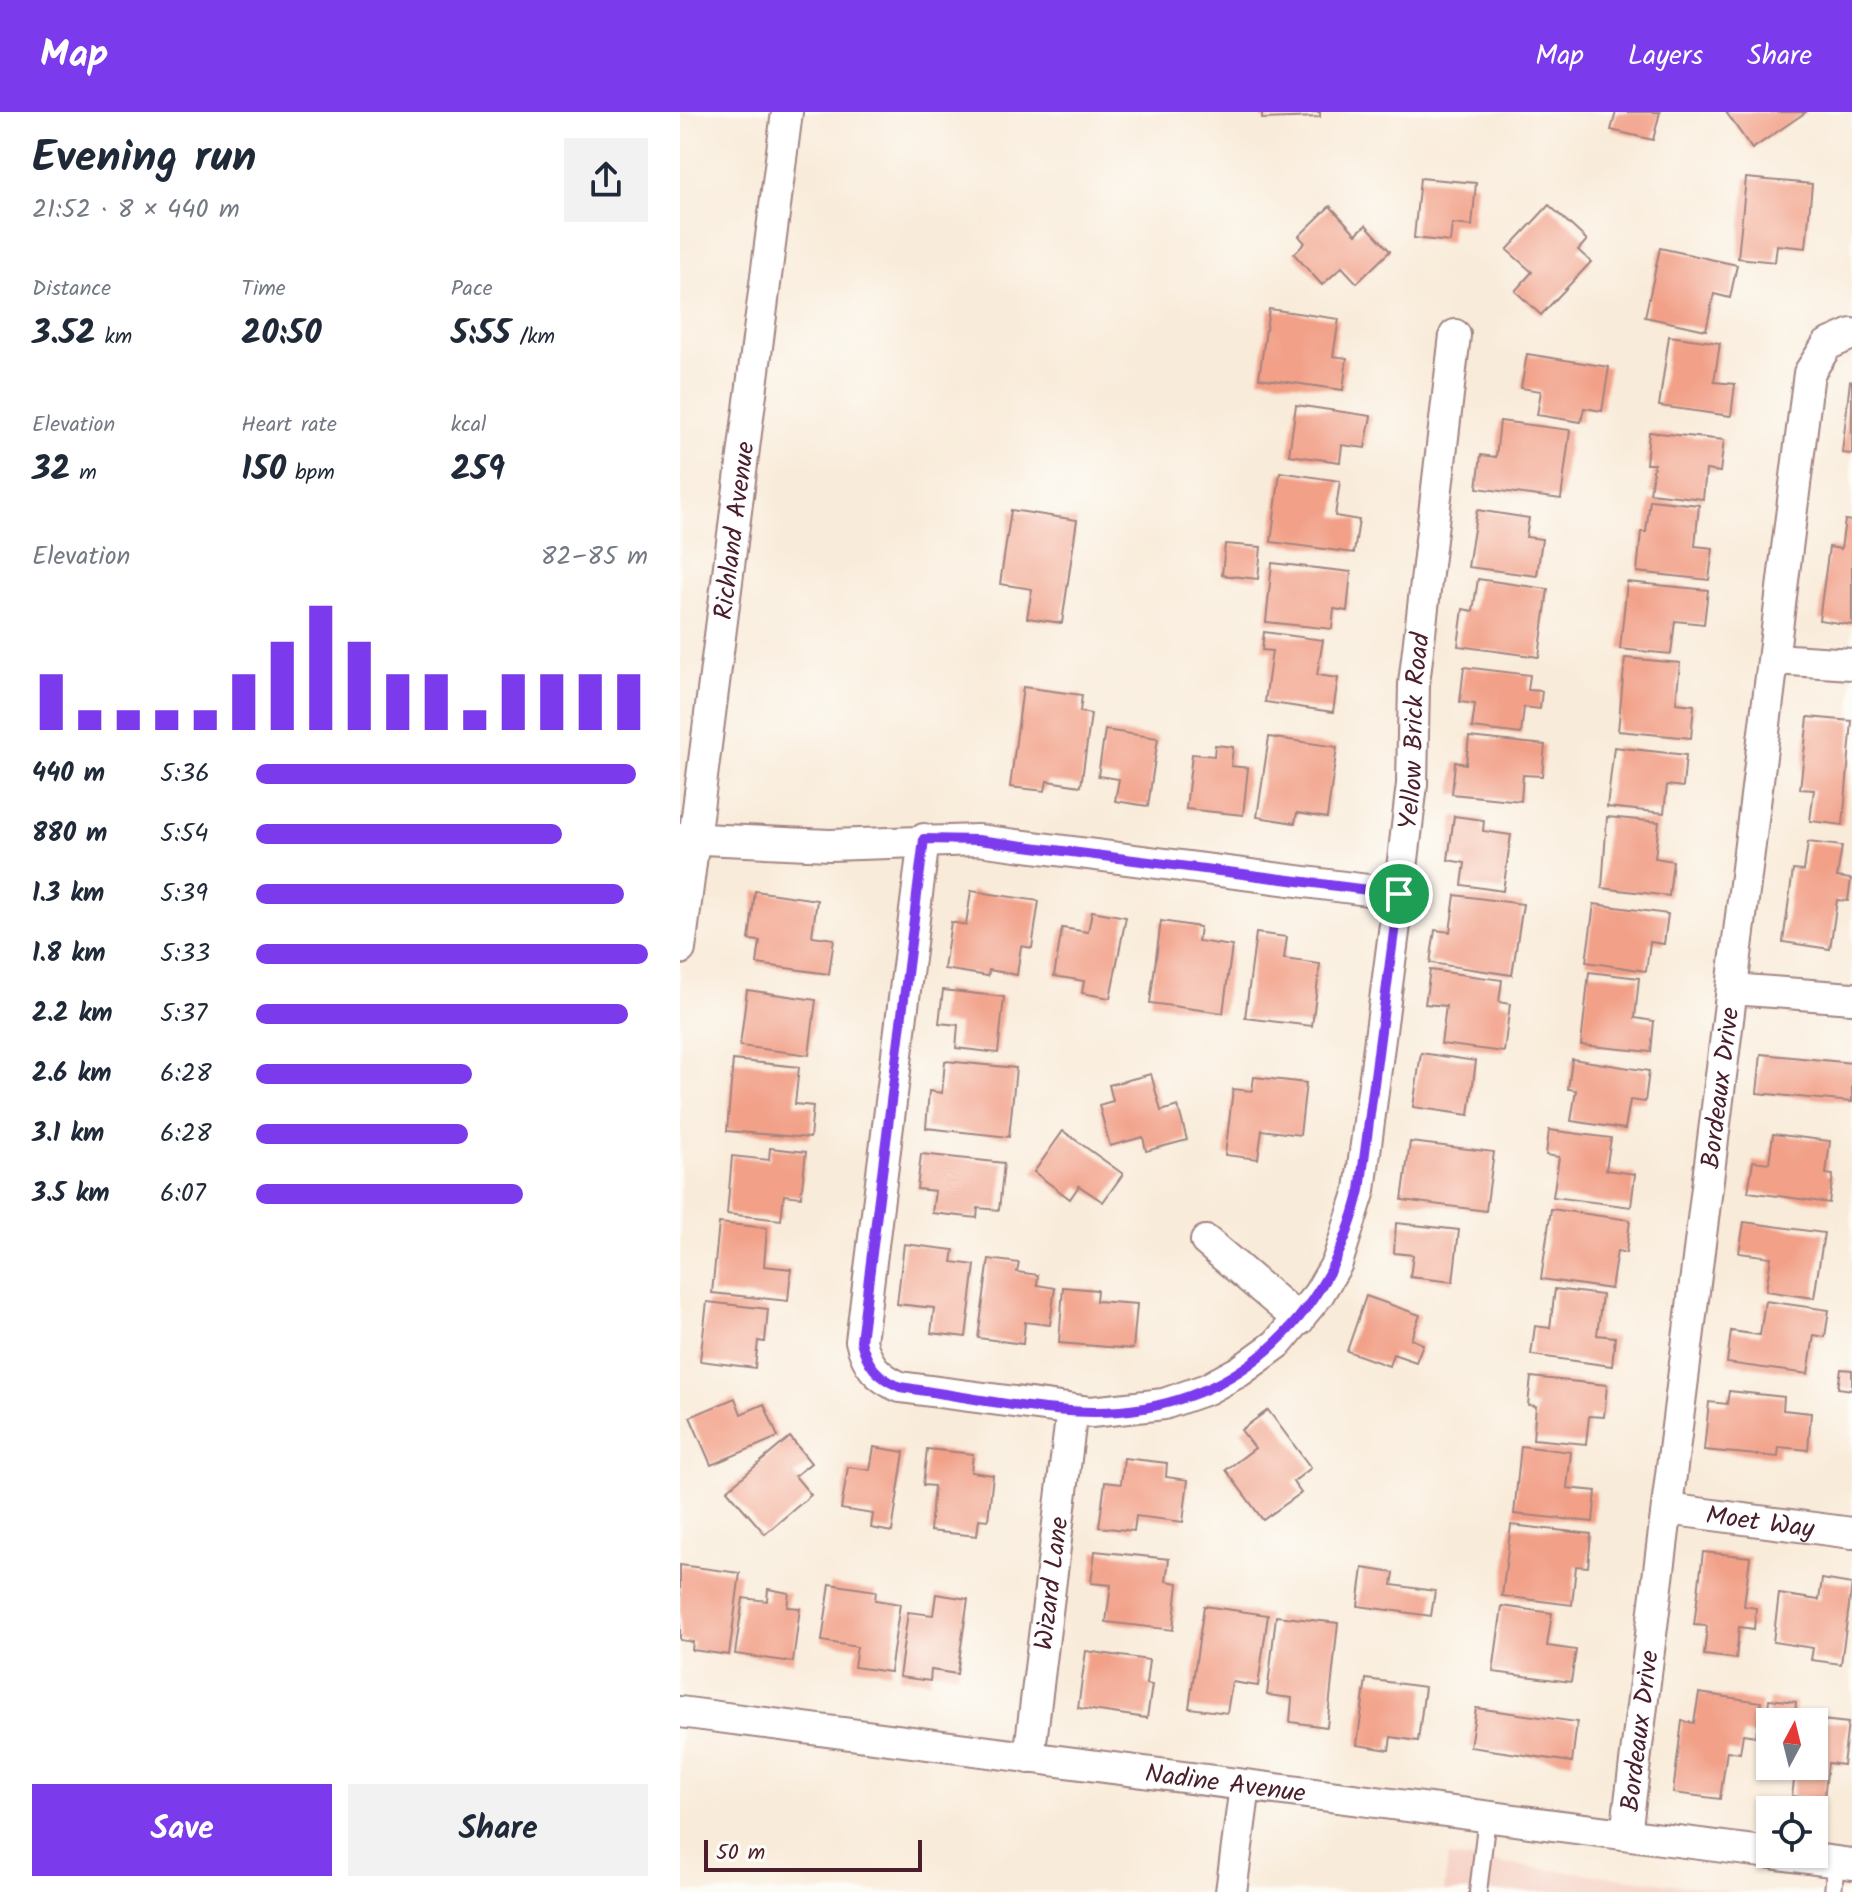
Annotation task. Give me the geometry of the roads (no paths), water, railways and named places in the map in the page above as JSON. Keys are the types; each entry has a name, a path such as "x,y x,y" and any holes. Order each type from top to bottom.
{"street":[{"name":"Richland Avenue","path":"680,949 687,839 787,112"},
{"name":"Yellow Brick Road","path":"924,839 861,1341 872,1368 882,1379 900,1387 1072,1410 1123,1411 1164,1404 1207,1389 1252,1362 1299,1320 1337,1263 1358,1202 1412,784 1414,684 1455,335"},
{"name":"Bordeaux Drive","path":"1626,1834 1809,373 1839,340"},
{"path":"1774,659 1852,664"},
{"path":"687,839 830,845 924,839 978,840 1399,894"},
{"path":"1732,989 1852,998"},
{"path":"1206,1241 1299,1320"},
{"name":"Wizard Lane","path":"1029,1758 1072,1410"},
{"name":"Moet Way","path":"1667,1509 1852,1533"},
{"name":"Nadine Avenue","path":"680,1712 1756,1851"},
{"path":"1231,1892 1245,1786"}],"lane":[{"path":"1478,1892 1487,1817"},
{"path":"1833,1892 1844,1863"}]}
